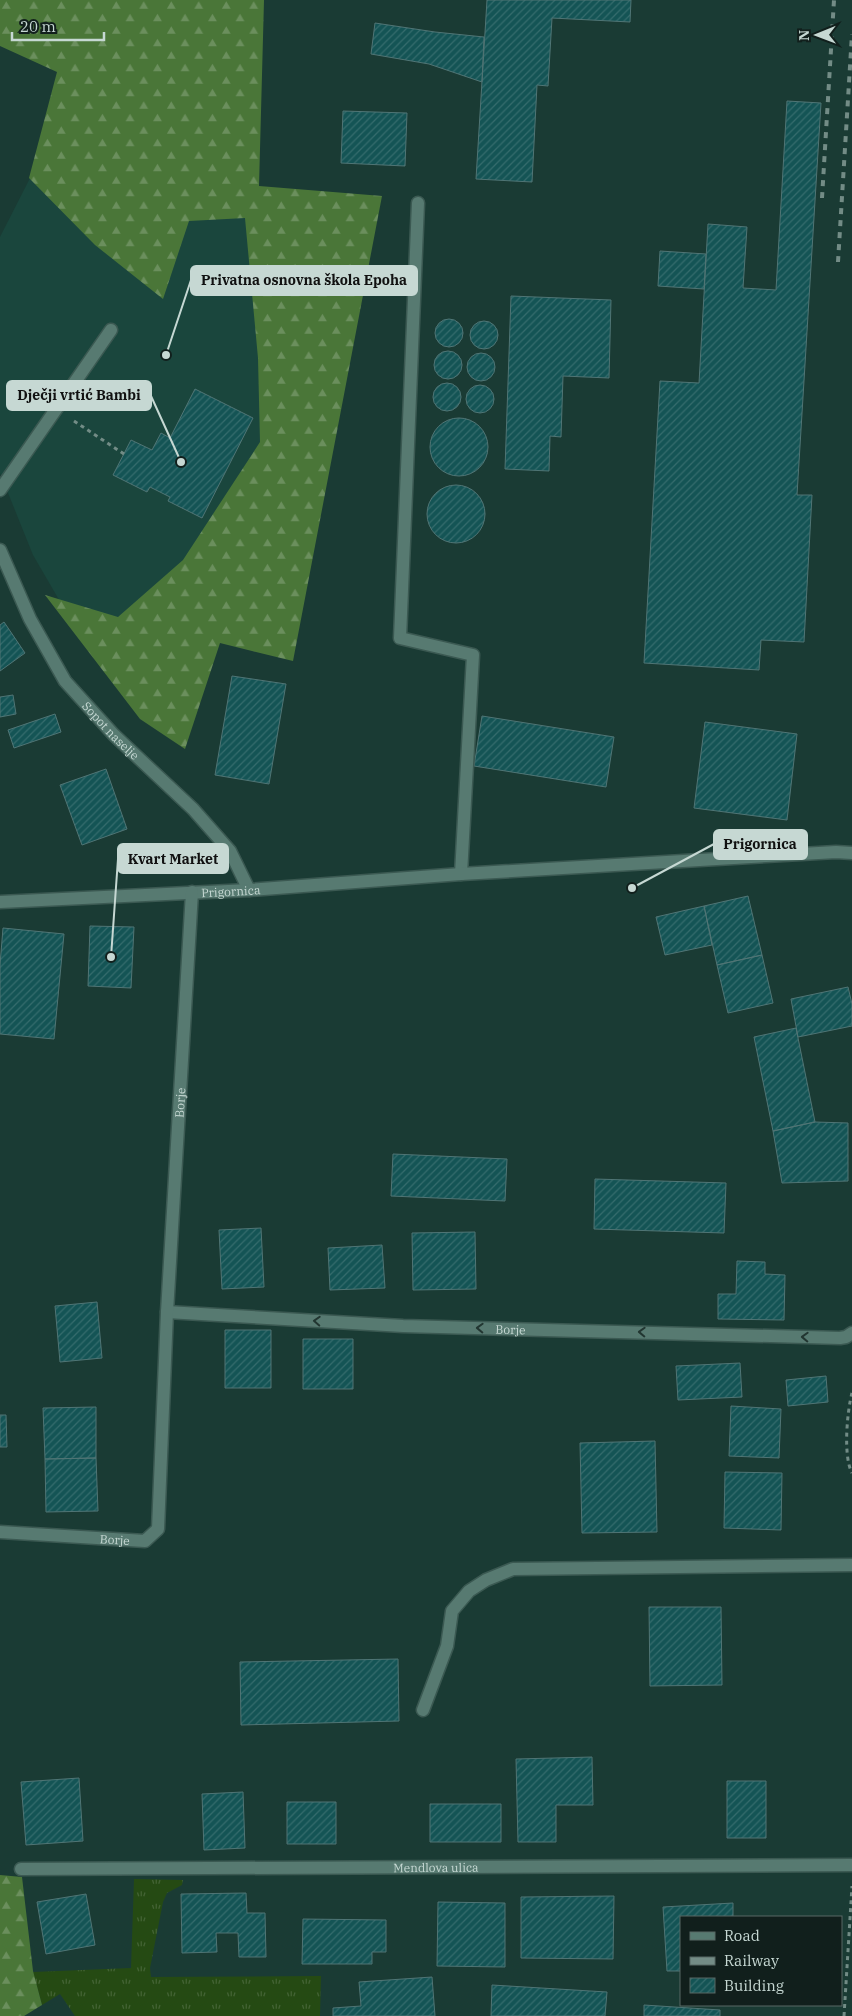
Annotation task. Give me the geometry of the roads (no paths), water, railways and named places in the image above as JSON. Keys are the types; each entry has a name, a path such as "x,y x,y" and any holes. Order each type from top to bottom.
{"street":[{"path":"418,203 400,638 473,655 461,874"},
{"path":"0,490 111,330"},
{"name":"Sopot naselje","path":"0,550 30,619 65,681 114,735 193,809 230,851 249,890"},
{"name":"Prigornica","path":"0,902 249,890 461,874 827,852 852,853"},
{"name":"Borje","path":"0,1532 145,1541 158,1529 167,1312 192,892"},
{"name":"Borje","path":"167,1312 403,1326 840,1338 852,1333"},
{"path":"423,1710 447,1646 452,1611 469,1591 486,1580 513,1569 852,1565"},
{"name":"Mendlova ulica","path":"21,1869 852,1865"}],"railway":[{"path":"822,198 834,0"},
{"path":"838,262 852,34"}],"place":[{"name":"Privatna osnovna škola Epoha","path":"166,355"},
{"name":"Dječji vrtić Bambi","path":"181,462"},
{"name":"Prigornica","path":"632,888"},
{"name":"Kvart Market","path":"111,957"}]}
